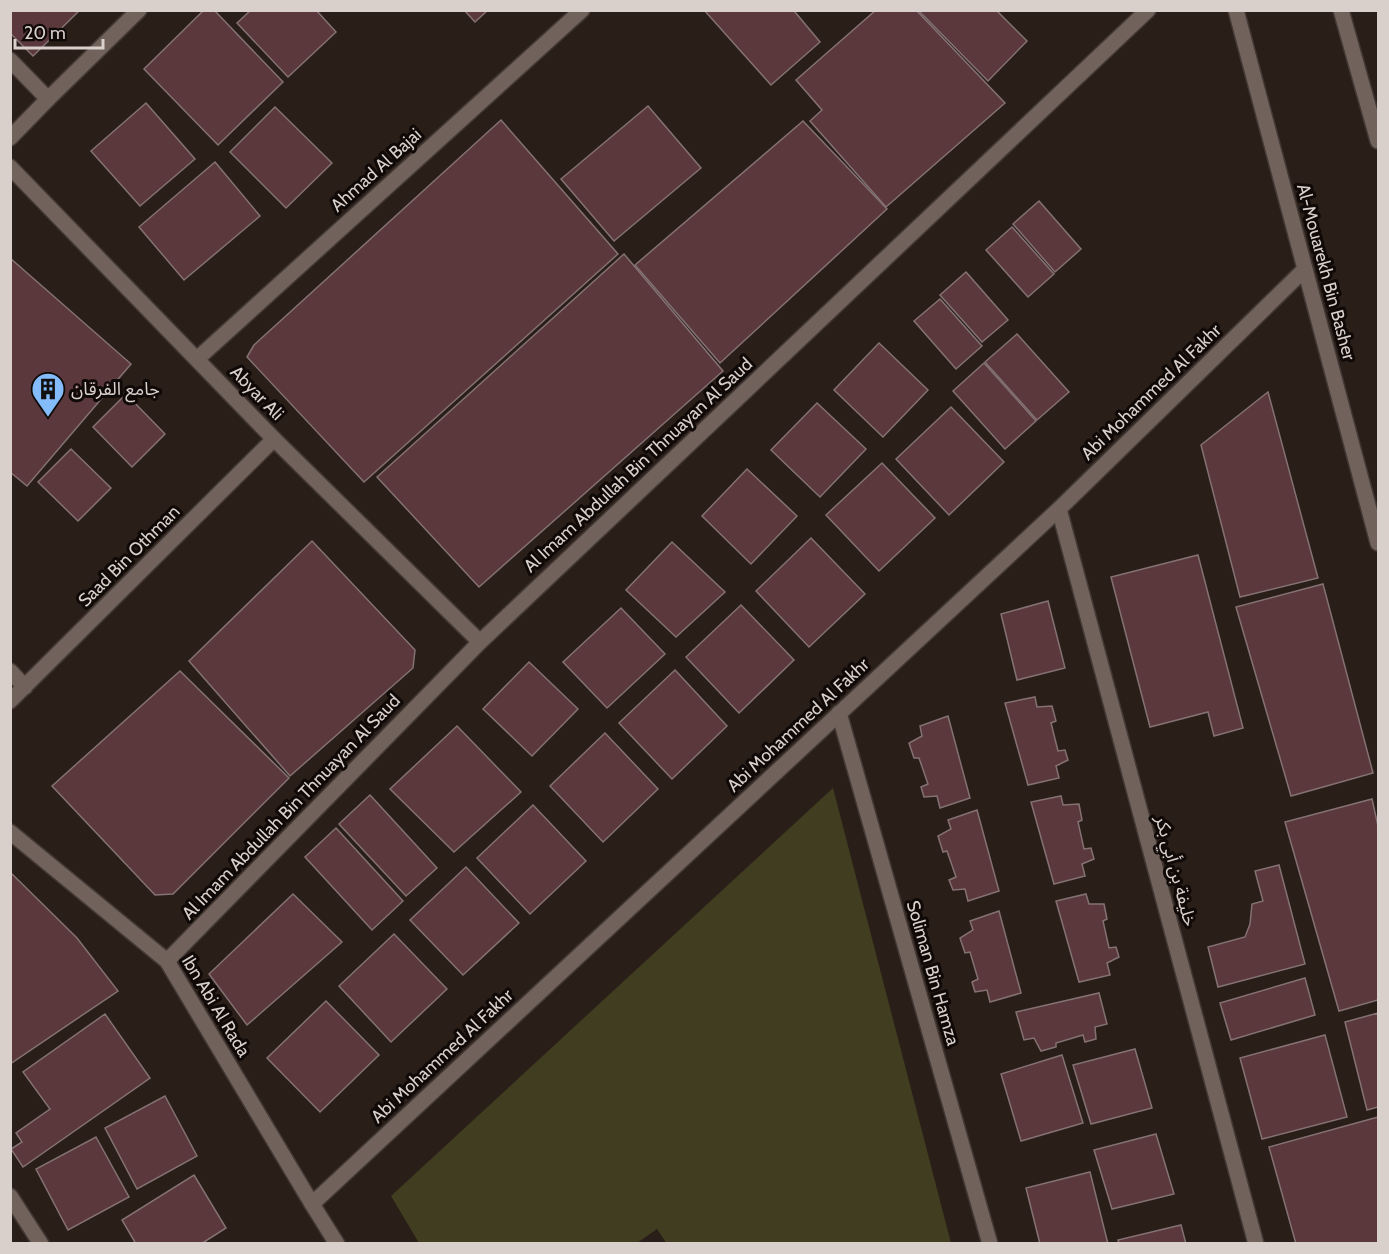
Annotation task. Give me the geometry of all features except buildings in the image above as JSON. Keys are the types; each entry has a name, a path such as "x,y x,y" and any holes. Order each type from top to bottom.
{"street":[{"path":"10,138 139,10"},
{"name":"Ahmad Al Bajai","path":"197,359 582,10"},
{"name":"Al Imam Abdullah Bin Thnuayan Al Saud","path":"167,961 480,642 1148,10"},
{"name":"Al-Mouarekh Bin Basher","path":"1236,10 1378,543"},
{"path":"1341,10 1378,141"},
{"path":"10,60 48,99"},
{"name":"Abyar Ali","path":"10,167 274,439 480,642"},
{"name":"Abi Mohammed Al Fakhr","path":"312,1204 1059,509 1305,269"},
{"name":"Saad Bin Othman","path":"10,701 274,439"},
{"name":"خليفة بن أبي بكر","path":"1059,509 1256,1244"},
{"path":"10,671 25,687"},
{"name":"Soliman Bin Hamza","path":"839,713 990,1244"},
{"name":"Ibn Abi Al Rada","path":"10,831 167,961 337,1244"},
{"path":"10,1196 41,1244"}],"shaded area":[{"path":"833,788 951,1243 667,1244 657,1229 637,1243 419,1243 391,1196"}],"place":[{"name":"جامع الفرقان","path":"48,418"}]}
